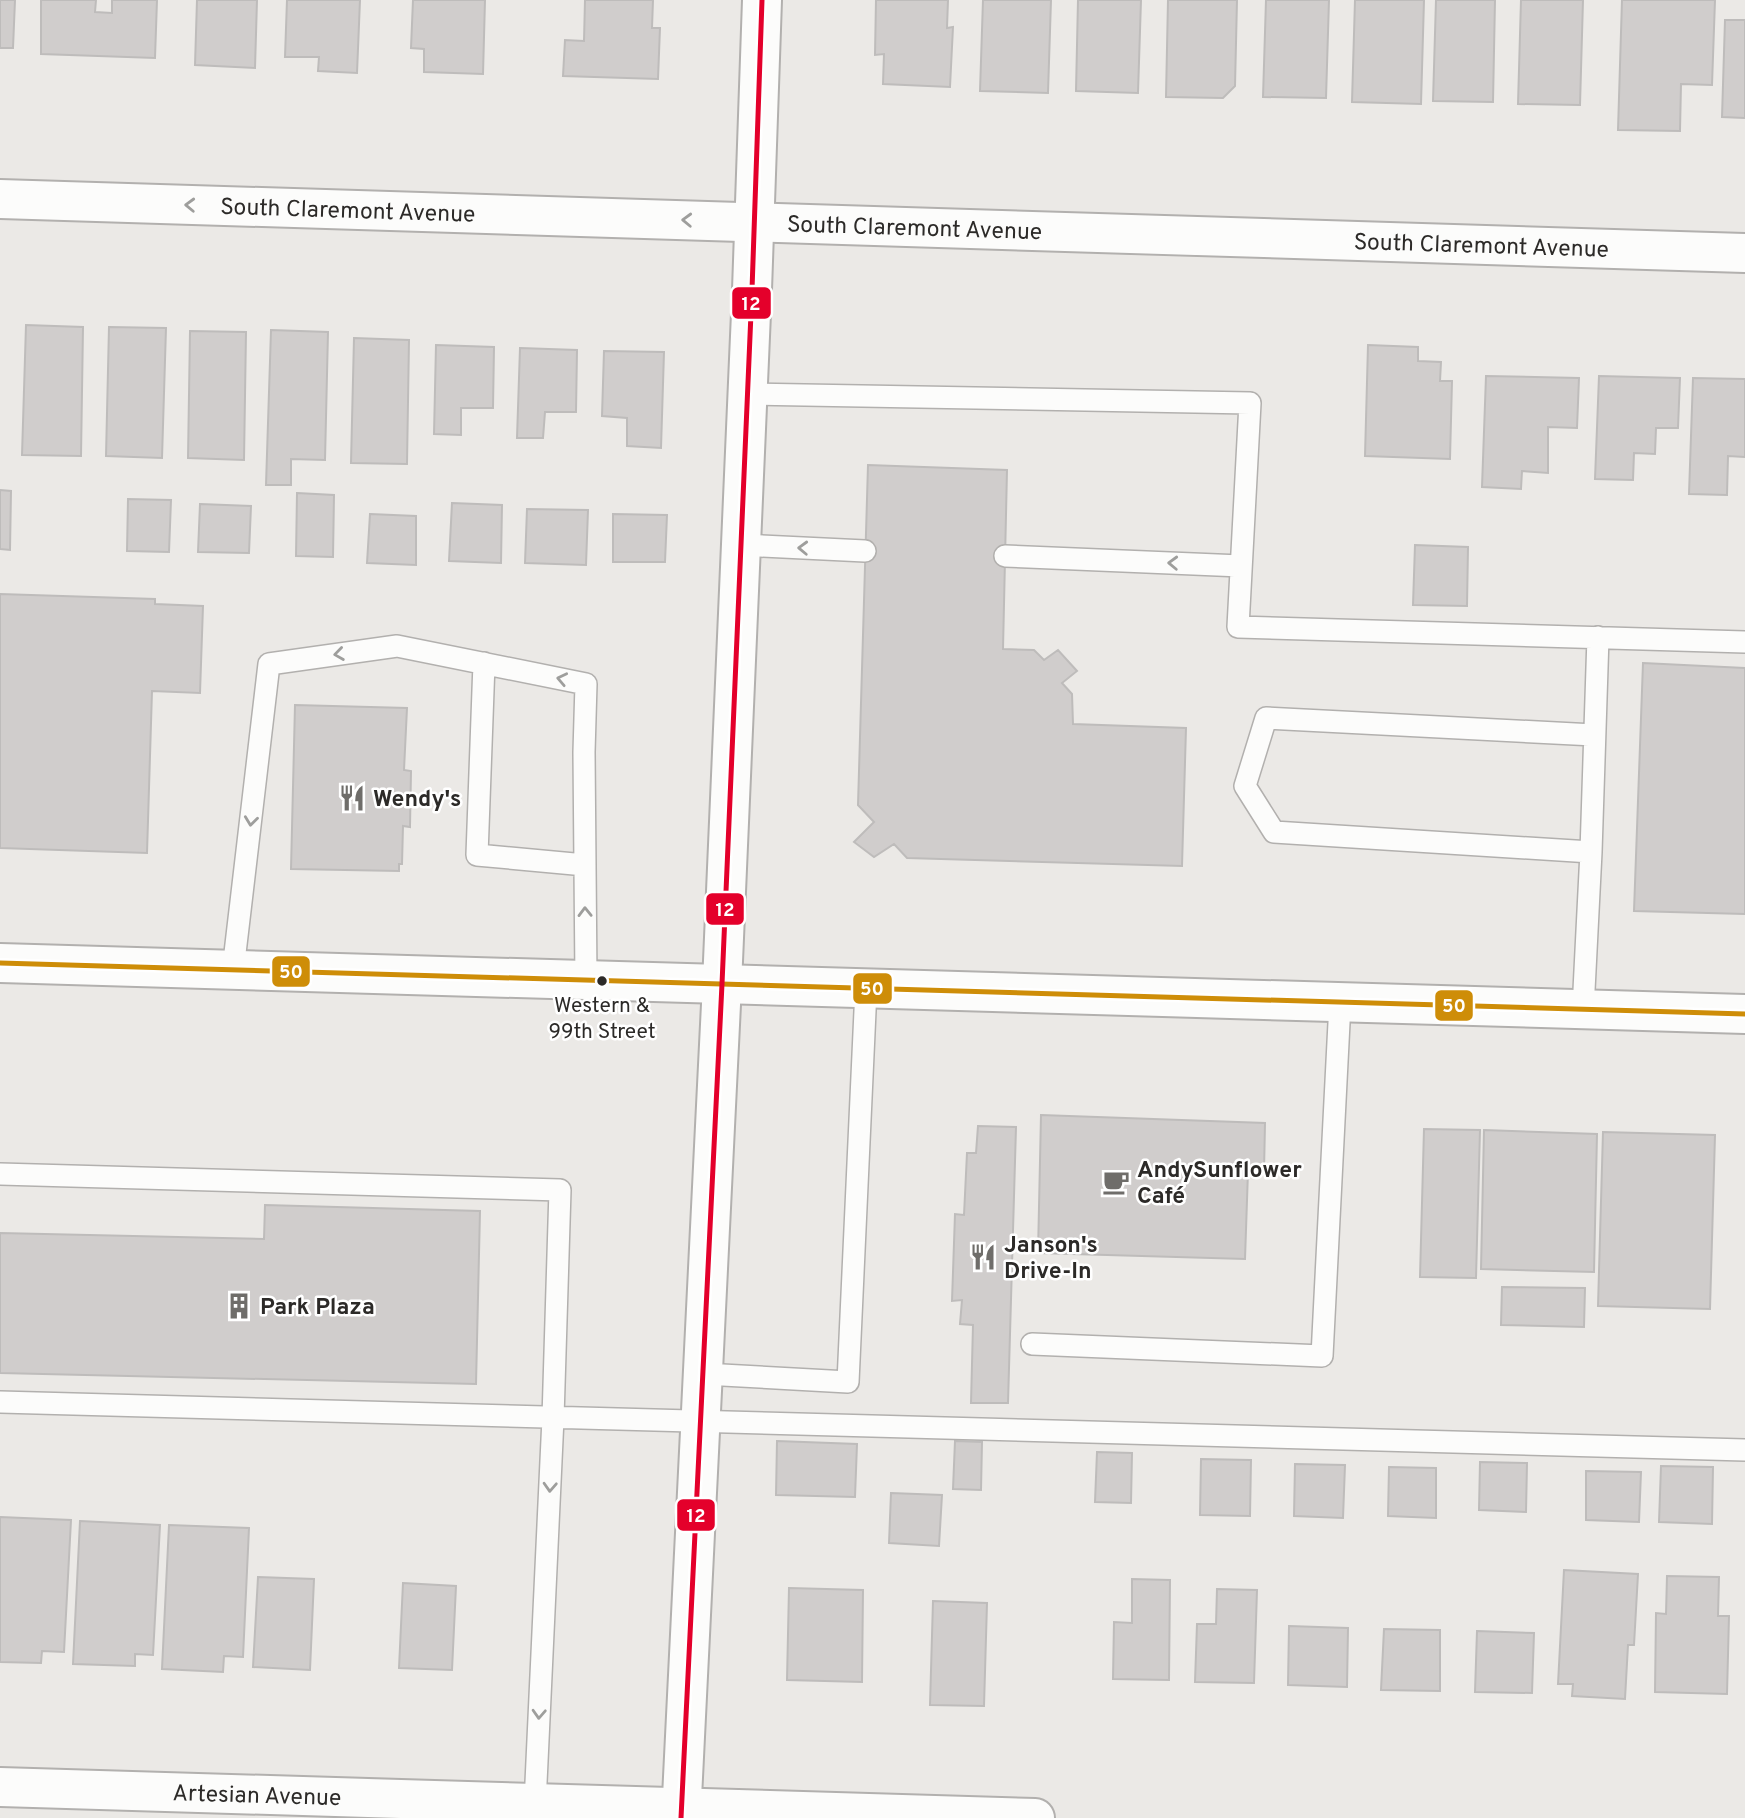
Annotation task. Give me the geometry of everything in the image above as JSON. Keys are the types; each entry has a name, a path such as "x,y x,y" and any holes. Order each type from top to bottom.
{"street":[{"path":"682,1813 723,984 762,0"},
{"name":"South Claremont Avenue","path":"0,199 1745,253"},
{"path":"0,963 1745,1014"},
{"name":"Artesian Avenue","path":"0,1787 535,1804 682,1813 1035,1818"}],"lane":[{"path":"747,394 1250,403 1238,627 1745,642"},
{"path":"741,545 865,551"},
{"path":"1005,556 1241,566"},
{"path":"1583,1010 1598,637"},
{"path":"233,970 270,664 397,646 586,684 586,980"},
{"path":"484,663 477,855 585,865"},
{"path":"1591,852 1274,832 1245,786 1266,718 1594,735"},
{"path":"704,1374 848,1382 866,989"},
{"path":"1032,1343 1322,1356 1340,1003"},
{"path":"0,1174 560,1190 553,1418 535,1804"},
{"path":"0,1402 1745,1450"}],"building":[{"path":"0,0 15,0 13,48 0,48"},
{"path":"41,0 96,0 95,12 112,13 112,0 157,0 155,58 41,54"},
{"path":"197,0 257,0 255,68 195,65"},
{"path":"287,0 360,0 357,73 318,71 319,57 285,57"},
{"path":"413,0 485,0 483,74 424,72 424,49 411,48"},
{"path":"585,0 653,0 652,28 660,28 658,79 563,76 565,40 584,41"},
{"path":"876,0 948,0 947,28 953,27 950,87 883,84 884,54 875,55"},
{"path":"983,0 1051,0 1048,93 980,91"},
{"path":"1078,0 1141,0 1138,93 1076,91"},
{"path":"1168,0 1237,0 1235,86 1223,98 1166,97"},
{"path":"1266,0 1329,0 1326,98 1263,97"},
{"path":"1355,0 1424,0 1421,104 1352,102"},
{"path":"1436,0 1495,0 1493,102 1433,101"},
{"path":"1521,0 1583,0 1580,105 1518,104"},
{"path":"1622,0 1715,0 1712,85 1681,84 1680,131 1618,130"},
{"path":"1725,20 1745,20 1745,118 1722,117"},
{"path":"26,325 83,327 81,456 22,455"},
{"path":"109,327 166,328 162,458 106,456"},
{"path":"271,330 328,332 325,460 291,459 291,485 266,485"},
{"path":"190,331 246,332 244,460 188,458"},
{"path":"354,338 409,340 407,464 351,463"},
{"path":"436,345 494,347 493,408 461,408 461,435 434,434"},
{"path":"1368,345 1418,347 1418,361 1441,362 1440,381 1452,381 1450,459 1365,456"},
{"path":"520,348 577,350 576,412 545,412 543,438 517,438"},
{"path":"604,351 664,352 661,448 627,446 627,418 602,416"},
{"path":"1486,376 1579,378 1577,428 1548,427 1548,473 1522,471 1521,489 1482,487"},
{"path":"1599,376 1680,378 1678,428 1656,428 1655,454 1634,453 1633,480 1595,479"},
{"path":"1693,378 1745,379 1745,457 1728,456 1727,495 1689,494"},
{"path":"868,465 1007,470 1003,649 1034,650 1044,660 1058,650 1077,671 1062,683 1072,694 1073,724 1186,728 1182,866 907,858 894,844 874,857 854,842 874,822 858,805"},
{"path":"0,490 11,491 10,550 0,549"},
{"path":"297,493 334,495 333,557 296,556"},
{"path":"128,499 171,500 169,552 127,551"},
{"path":"452,503 502,505 501,563 449,561"},
{"path":"200,504 251,506 249,553 198,552"},
{"path":"527,509 588,510 586,565 525,563"},
{"path":"370,514 416,516 416,565 367,563"},
{"path":"613,514 667,515 665,562 613,562"},
{"path":"1415,545 1468,547 1467,606 1413,605"},
{"path":"0,594 155,599 155,604 203,606 200,693 152,691 147,853 0,848"},
{"path":"1643,663 1745,668 1745,914 1634,911"},
{"name":"Wendy's","path":"295,705 407,708 404,770 411,771 410,827 403,826 402,864 399,864 399,871 291,869"},
{"path":"1041,1115 1265,1123 1264,1172 1248,1171 1245,1259 1038,1253"},
{"name":"Janson's Drive-In","path":"978,1126 1016,1127 1008,1403 971,1403 973,1325 960,1324 962,1300 952,1301 955,1214 964,1215 967,1153 976,1153"},
{"path":"1424,1129 1480,1130 1476,1278 1420,1277"},
{"path":"1484,1130 1597,1134 1594,1272 1481,1269"},
{"path":"1603,1132 1715,1135 1710,1309 1598,1306"},
{"name":"Park Plaza","path":"265,1205 480,1211 476,1384 0,1373 0,1233 264,1239"},
{"path":"1502,1287 1585,1288 1584,1327 1501,1325"},
{"path":"777,1441 857,1444 855,1497 776,1495"},
{"path":"955,1441 982,1442 981,1490 953,1489"},
{"path":"1097,1452 1132,1453 1131,1503 1095,1502"},
{"path":"1201,1459 1251,1460 1250,1516 1200,1515"},
{"path":"1480,1462 1527,1463 1526,1512 1479,1510"},
{"path":"1295,1464 1345,1465 1343,1518 1294,1516"},
{"path":"1661,1466 1713,1467 1712,1524 1659,1522"},
{"path":"1389,1467 1436,1468 1436,1518 1388,1516"},
{"path":"1586,1471 1641,1472 1639,1522 1586,1520"},
{"path":"891,1493 942,1495 939,1546 889,1543"},
{"path":"0,1517 71,1520 64,1652 42,1651 41,1663 0,1662"},
{"path":"80,1521 160,1525 153,1655 135,1654 135,1666 73,1664"},
{"path":"169,1525 249,1528 243,1657 224,1656 223,1672 162,1669"},
{"path":"1564,1570 1638,1574 1634,1645 1628,1645 1625,1699 1572,1696 1573,1684 1558,1684"},
{"path":"1667,1576 1719,1577 1718,1616 1729,1616 1727,1694 1655,1692 1656,1613 1666,1614"},
{"path":"258,1577 314,1579 310,1670 253,1667"},
{"path":"1132,1579 1170,1580 1169,1680 1113,1679 1114,1622 1132,1623"},
{"path":"403,1583 456,1586 452,1670 399,1668"},
{"path":"789,1588 863,1590 862,1682 787,1680"},
{"path":"1217,1589 1257,1590 1254,1683 1195,1682 1197,1624 1216,1624"},
{"path":"933,1601 987,1603 984,1706 930,1705"},
{"path":"1289,1626 1348,1628 1347,1687 1288,1685"},
{"path":"1384,1629 1440,1630 1440,1691 1381,1690"},
{"path":"1477,1631 1534,1633 1532,1693 1475,1692"}],"transit line":[{"name":"12","path":"681,1818 722,984 762,0"},
{"name":"50","path":"0,963 1745,1014"}],"place":[{"name":"Wendy's","path":"352,798"},
{"name":"Western & 99th Street","path":"602,981"},
{"name":"AndySunflower Café","path":"1116,1182"},
{"name":"Janson's Drive-In","path":"983,1257"},
{"name":"Park Plaza","path":"239,1306"}]}
